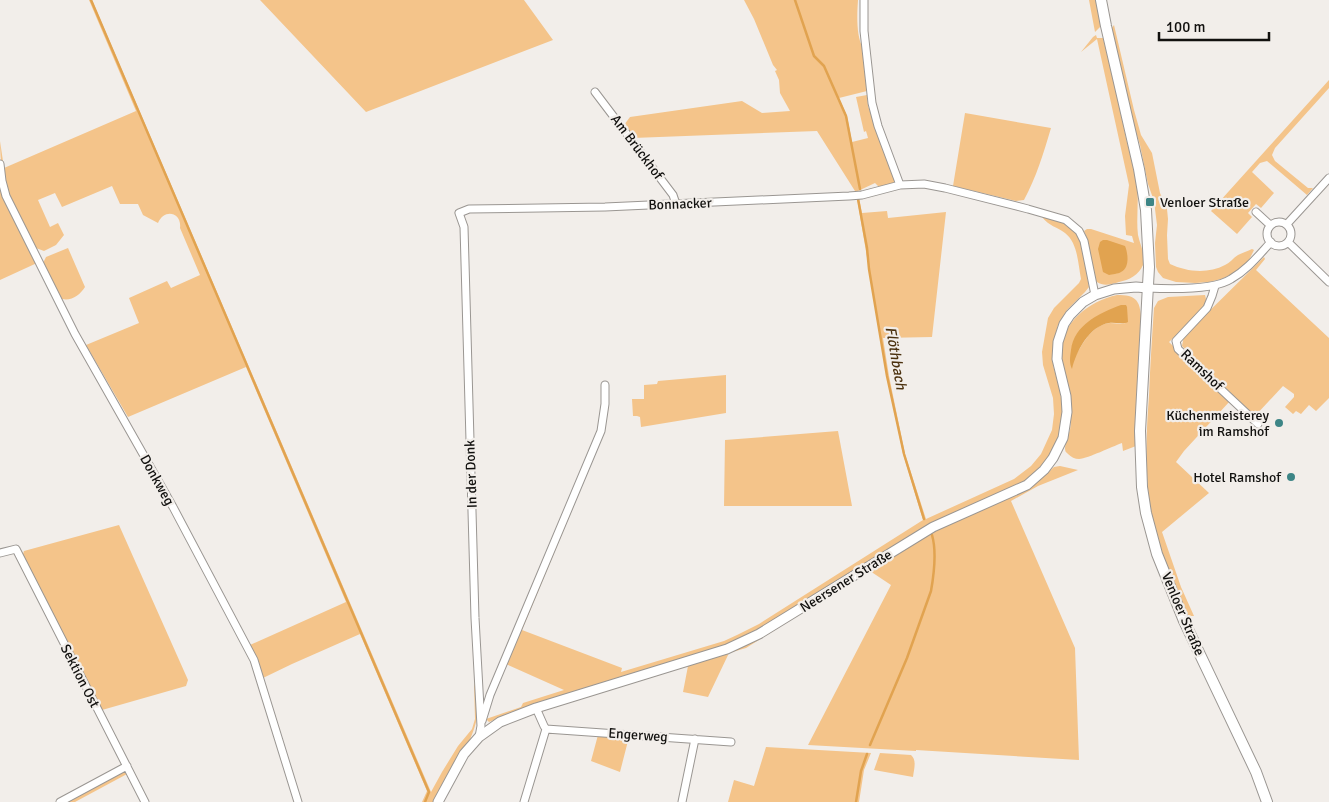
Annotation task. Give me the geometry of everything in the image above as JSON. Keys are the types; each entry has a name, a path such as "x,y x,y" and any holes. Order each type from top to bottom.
{"main road":[{"name":"Venloer Straße","path":"1102,0 1106,26 1139,169 1146,210 1149,254 1140,431 1142,487 1146,514 1157,554 1184,621 1256,772 1267,802"}],"street":[{"path":"864,0 864,31 872,103 900,185"},
{"name":"Am Brückhof","path":"595,92 673,195 676,204"},
{"name":"Donkweg","path":"0,164 6,196 75,334 173,508 254,660 298,802"},
{"path":"1287,224 1329,178"},
{"name":"Bonnacker","path":"459,213 469,208 605,207 857,195 900,185 924,184 1066,220 1079,231 1084,241 1095,295"},
{"path":"1256,212 1270,225"},
{"name":"In der Donk","path":"459,213 464,227 475,618 481,726 479,736"},
{"path":"1280,222 1287,224 1291,231 1290,239 1281,246 1274,245 1267,235 1270,225 1280,222"},
{"path":"1148,288 1215,286 1230,280 1247,268 1271,242"},
{"path":"1288,242 1329,282"},
{"name":"Ramshof","path":"1215,286 1207,308 1176,340 1178,348 1258,424"},
{"name":"Neersener Straße","path":"438,802 461,759 479,736 500,722 536,708 727,649 759,634 933,527 1027,484 1044,470 1054,458 1063,438 1067,412 1066,396 1057,360 1058,342 1064,324 1083,302 1095,295 1114,289 1148,288"},
{"path":"481,726 490,695 601,430 605,404 605,385"},
{"name":"Sektion Ost","path":"0,553 16,549 145,802"},
{"path":"524,802 546,728 536,708"},
{"name":"Engerweg","path":"546,728 731,742"},
{"path":"682,802 696,739"},
{"path":"60,802 127,766"}],"shaded area":[{"path":"89,0 92,0 431,792 458,746 472,729 475,719 474,682 477,697 477,717 473,732 458,763 434,802 422,802 427,791 360,634 263,678 258,660 250,645 346,602 246,367 128,417 86,345 139,323 129,298 167,281 171,288 200,275 176,215 164,215 158,223 143,215 138,204 120,204 112,186 62,207 55,193 38,200 50,227 58,223 64,235 56,245 44,251 36,248 11,203 2,172 0,141 4,168 136,111"},
{"path":"260,0 524,0 553,40 366,112"},
{"path":"744,0 858,0 858,31 863,48 867,91 839,98 847,116 852,142 868,138 866,131 864,132 856,97 867,95 868,106 896,182 879,187 875,183 855,191 817,131 633,138 624,125 630,117 742,101 762,113 790,111 780,93 779,80 775,71 777,70"},
{"path":"1089,0 1097,0 1101,26 1095,32"},
{"path":"1114,25 1141,135 1152,153 1160,193 1167,209 1168,259 1170,264 1190,270 1212,270 1227,264 1240,254 1252,249 1254,250 1245,265 1233,274 1209,282 1195,283 1176,282 1163,278 1158,272 1156,267 1155,243 1157,225 1154,201 1128,106 1111,29"},
{"path":"1096,35 1097,38 1103,38 1135,174 1138,192 1138,235 1144,258 1141,269 1136,274 1126,280 1108,285 1100,284 1094,278 1084,231 1091,229 1134,243 1132,236 1126,235 1125,216 1129,185 1097,39 1081,52"},
{"path":"1329,80 1329,88 1275,148 1272,155 1275,161 1308,188 1313,188 1307,195 1267,161 1260,163 1252,172 1274,193 1261,208 1256,204 1248,213 1252,217 1237,234 1211,211"},
{"path":"965,113 1051,128 1043,156 1024,200 1016,201 953,186"},
{"path":"0,187 1,193 37,263 0,280"},
{"path":"857,198 859,198 862,213 887,211 888,218 946,212 932,337 883,338 905,454 926,519 1014,479 1031,466 1041,454 1052,430 1054,414 1053,398 1043,365 1042,352 1048,318 1054,308 1081,279 1073,242 1065,233 1042,217 1059,221 1069,226 1076,233 1081,241 1089,287 1067,310 1058,325 1053,344 1053,365 1060,391 1063,413 1060,433 1049,457 1041,468 1023,483 943,518 741,641 523,708 489,722 486,719 521,707 523,703 564,690 506,664 521,625 580,491 522,630 622,668 621,672 724,641 759,624 923,520 903,454 887,376"},
{"path":"1103,240 1125,246 1127,264 1121,272 1109,275 1103,272 1098,249 1100,242"},
{"path":"68,248 85,287 75,297 62,299 43,263 46,257"},
{"path":"1264,257 1265,259 1256,270 1329,338 1329,398 1316,411 1309,405 1301,414 1296,411 1293,414 1285,407 1294,397 1294,394 1283,386 1255,416 1182,346 1184,336"},
{"path":"1117,295 1132,297 1138,303 1140,310 1141,336 1136,403 1136,446 1123,451 1122,443 1088,457 1076,459 1069,455 1065,449 1070,430 1071,411 1070,397 1061,358 1061,346 1064,335 1077,316 1106,298","holes":["1093,318 1126,324 1110,323 1097,328 1088,336 1074,359"]},
{"path":"1205,295 1207,303 1169,342 1230,401 1176,462 1209,493 1162,532 1181,587 1194,616 1188,616 1165,563 1150,507 1146,452 1147,424 1154,308 1158,301 1168,297"},
{"path":"1121,305 1126,305 1127,307 1128,322 1109,323 1095,329 1084,341 1072,369 1070,362 1073,341 1082,327 1096,316"},
{"path":"726,375 726,413 641,427 640,417 633,416 632,399 644,399 644,385 657,384 658,381"},
{"path":"838,431 852,506 724,506 725,440"},
{"path":"1060,466 1078,470 1038,486 1011,501 1075,648 1079,760 808,745 891,585 870,571 746,648 729,653 708,697 683,692 688,666 552,708 729,652 932,530 1021,493 1032,487 1054,467"},
{"path":"119,525 188,680 186,686 102,710 22,557 24,551"},
{"path":"598,735 629,737 620,772 591,761"},
{"path":"766,747 871,753 864,770 859,802 728,802 734,780 754,786"},
{"path":"880,753 911,755 915,762 913,777 874,770"},
{"path":"126,771 127,774 75,802 68,802"}],"waterway":[{"path":"91,0 429,792 425,802"},
{"name":"Flöthbach","path":"795,0 814,56 824,66 846,116 860,189"},
{"name":"Flöthbach","path":"858,199 887,376 904,454 924,519"},
{"name":"Flöthbach","path":"870,745 907,658 931,591 935,556 932,535"},
{"name":"Flöthbach","path":"856,802 861,771 867,754"}],"place":[{"name":"Venloer Straße","path":"1150,202"},
{"name":"Küchenmeisterey im Ramshof","path":"1279,423"},
{"name":"Hotel Ramshof","path":"1291,477"}]}
